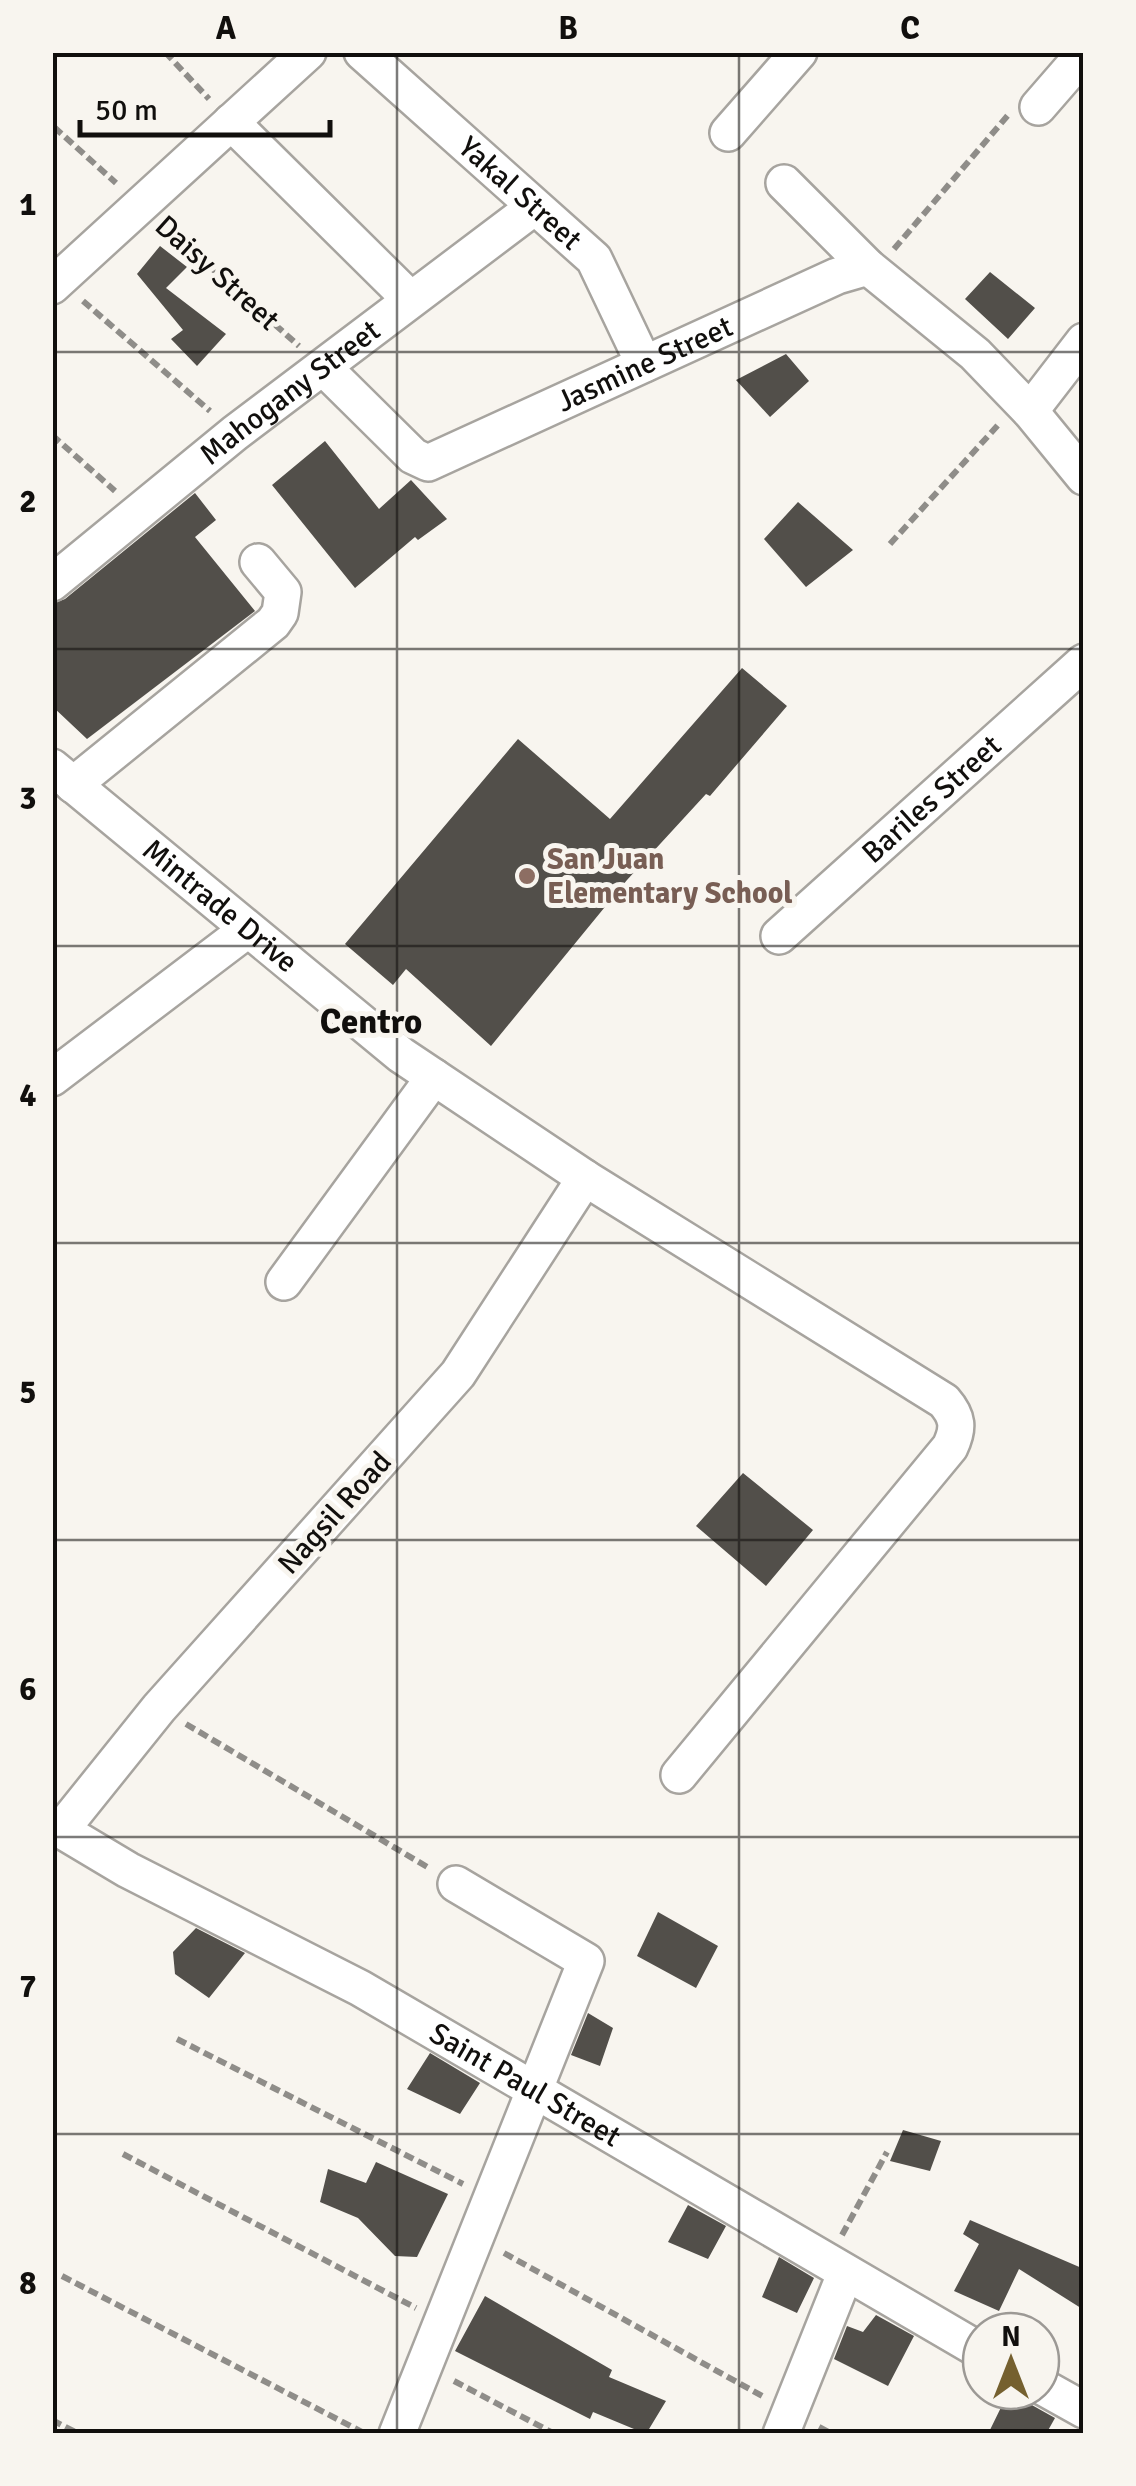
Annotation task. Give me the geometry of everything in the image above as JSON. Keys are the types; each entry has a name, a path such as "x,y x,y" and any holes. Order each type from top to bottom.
{"street":[{"path":"56,283 308,52"},
{"name":"Yakal Street","path":"362,52 594,259 644,364"},
{"path":"728,133 799,52"},
{"path":"1038,107 1084,54"},
{"path":"231,122 410,298"},
{"path":"784,183 868,266 975,354 1084,477"},
{"name":"Mahogany Street","path":"52,584 235,433 533,208"},
{"name":"Jasmine Street","path":"324,368 421,462 443,460 836,276 868,266"},
{"path":"1025,406 1084,341"},
{"path":"63,776 273,622 284,603 284,592 258,562"},
{"name":"Bariles Street","path":"779,936 1084,662"},
{"name":"Mintrade Drive","path":"63,776 247,930 434,1078 585,1178 944,1401 956,1414 957,1434 950,1447 679,1775"},
{"path":"52,1078 247,930"},
{"path":"284,1282 434,1078"},
{"name":"Nagsil Road","path":"60,1830 159,1708 458,1374 585,1178"},
{"name":"Saint Paul Street","path":"60,1830 128,1870 360,1988 961,2340"},
{"path":"397,2434 586,1961 456,1884"},
{"path":"786,2423 836,2268"},
{"path":"1061,2397 1084,2410"}],"path":[{"path":"165,52 231,122"},
{"path":"868,266 891,252 1016,105 1038,107"},
{"name":"Daisy Street","path":"54,127 324,368"},
{"path":"56,283 235,433"},
{"path":"890,544 1025,406"},
{"path":"52,435 136,511"},
{"path":"159,1708 456,1884"},
{"path":"177,2039 491,2198"},
{"path":"836,2268 887,2152"},
{"path":"124,2154 444,2322"},
{"path":"476,2238 786,2423"},
{"path":"62,2276 365,2434"},
{"path":"426,2366 555,2434"},
{"path":"52,2420 79,2434"}],"building":[{"path":"160,246 187,267 166,288 226,334 197,366 171,339 183,330 137,274"},
{"path":"990,272 1035,308 1008,339 965,299"},
{"path":"786,354 809,381 770,417 736,380"},
{"path":"325,441 379,509 411,480 447,519 418,540 415,537 355,588 272,485"},
{"path":"195,493 216,520 195,537 255,611 87,739 52,706 52,604 65,599"},
{"path":"798,502 853,550 806,587 764,539"},
{"name":"San Juan Elementary School","path":"742,668 787,706 710,796 706,794 627,880 491,1046 406,969 393,985 345,944 518,739 610,819"},
{"path":"743,1473 813,1530 766,1586 696,1526"},
{"path":"658,1912 718,1946 696,1988 637,1956"},
{"path":"196,1928 245,1953 209,1998 175,1974 173,1952"},
{"path":"588,2013 613,2028 600,2066 571,2055"},
{"path":"430,2053 480,2083 460,2114 407,2089"},
{"path":"903,2130 941,2141 930,2171 890,2161"},
{"path":"376,2162 448,2194 417,2257 395,2256 358,2218 320,2202 328,2169 366,2183"},
{"path":"688,2205 726,2226 708,2259 668,2242"},
{"path":"970,2220 1084,2269 1084,2310 1019,2269 999,2311 954,2291 979,2244 963,2234"},
{"path":"779,2257 814,2278 797,2313 762,2297"},
{"path":"485,2296 612,2370 609,2377 666,2401 646,2434 593,2412 590,2419 455,2351"},
{"path":"876,2315 914,2336 888,2386 834,2359 847,2326 863,2332"},
{"path":"999,2411 1042,2411 1055,2418 1046,2434 988,2434"}],"place":[{"name":"San Juan Elementary School","path":"527,876"}],"district":[{"name":"Centro","path":"371,1021"}]}
